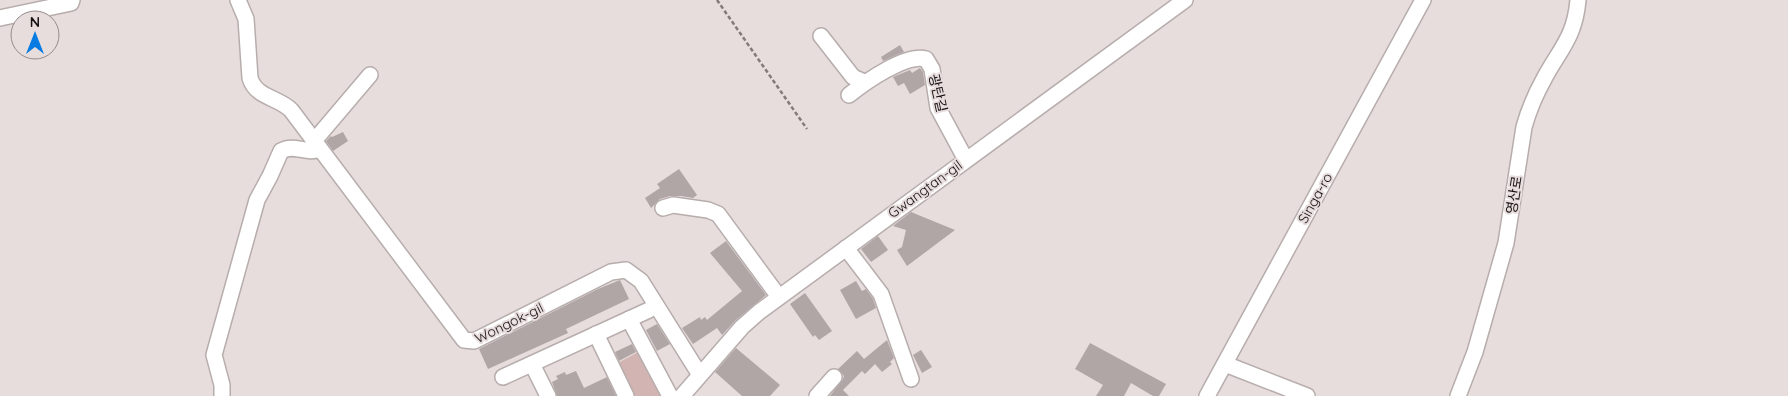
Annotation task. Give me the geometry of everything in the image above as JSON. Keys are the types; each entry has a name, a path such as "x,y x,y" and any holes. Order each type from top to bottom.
{"street":[{"path":"0,18 71,3 72,0"},
{"name":"Wongok-gil","path":"238,0 246,18 250,78 253,86 259,92 287,106 464,340 474,341 610,272 626,270 641,281 700,375"},
{"name":"Gwangtan-gil","path":"682,396 742,327 779,297 1184,0"},
{"name":"Singa-ro","path":"1207,396 1423,0"},
{"name":"영산로","path":"1458,396 1475,352 1506,244 1528,112 1545,76 1568,41 1576,18 1578,0"},
{"path":"821,36 853,77 864,82"},
{"name":"광탄길","path":"849,96 864,82 909,60 917,58 926,59 932,68 938,108 966,160"},
{"path":"222,396 222,386 214,355 257,200 281,151 288,148 311,151 370,75"},
{"path":"662,208 673,204 708,210 718,214 779,297"},
{"path":"846,248 881,294 912,380"},
{"path":"503,377 649,310"},
{"path":"629,319 670,396"},
{"path":"596,334 626,396"},
{"path":"532,364 548,396"},
{"path":"1225,364 1307,396"},
{"path":"818,396 834,377"}],"path":[{"path":"717,0 807,129"}],"shaded area":[{"path":"642,350 666,396 630,396 614,365"}],"building":[{"path":"900,45 904,52 883,61 881,57"},
{"path":"920,68 923,72 925,85 910,94 904,83 898,86 893,77 910,70 912,73"},
{"path":"343,132 348,141 333,151 326,141 331,136"},
{"path":"679,169 697,195 693,198 670,196 660,199 651,208 645,198 660,188 657,184"},
{"path":"911,212 955,230 907,266 897,250 902,247 906,230 893,226"},
{"path":"878,236 888,250 871,262 861,249"},
{"path":"726,241 766,295 736,320 722,335 717,328 693,344 682,328 700,317 701,320 705,317 707,320 742,291 710,253"},
{"path":"620,280 629,299 566,329 568,333 488,369 479,349 598,289"},
{"path":"856,281 862,291 866,289 873,299 876,308 856,319 840,290"},
{"path":"805,293 832,331 819,340 815,335 813,337 790,304"},
{"path":"657,324 670,344 657,351 646,330"},
{"path":"887,340 894,358 890,362 892,364 882,372 875,364 865,374 862,371 843,390 849,396 830,396 844,376 838,369 857,351 864,359"},
{"path":"1090,343 1166,384 1159,396 1153,396 1131,383 1124,396 1096,396 1103,385 1075,369"},
{"path":"632,344 636,352 619,361 615,352"},
{"path":"736,348 780,385 770,396 742,396 715,372"},
{"path":"921,350 932,367 922,373 913,355"},
{"path":"576,371 584,388 607,377 616,396 557,396 552,382 558,379 556,376 565,372 566,375"}]}
